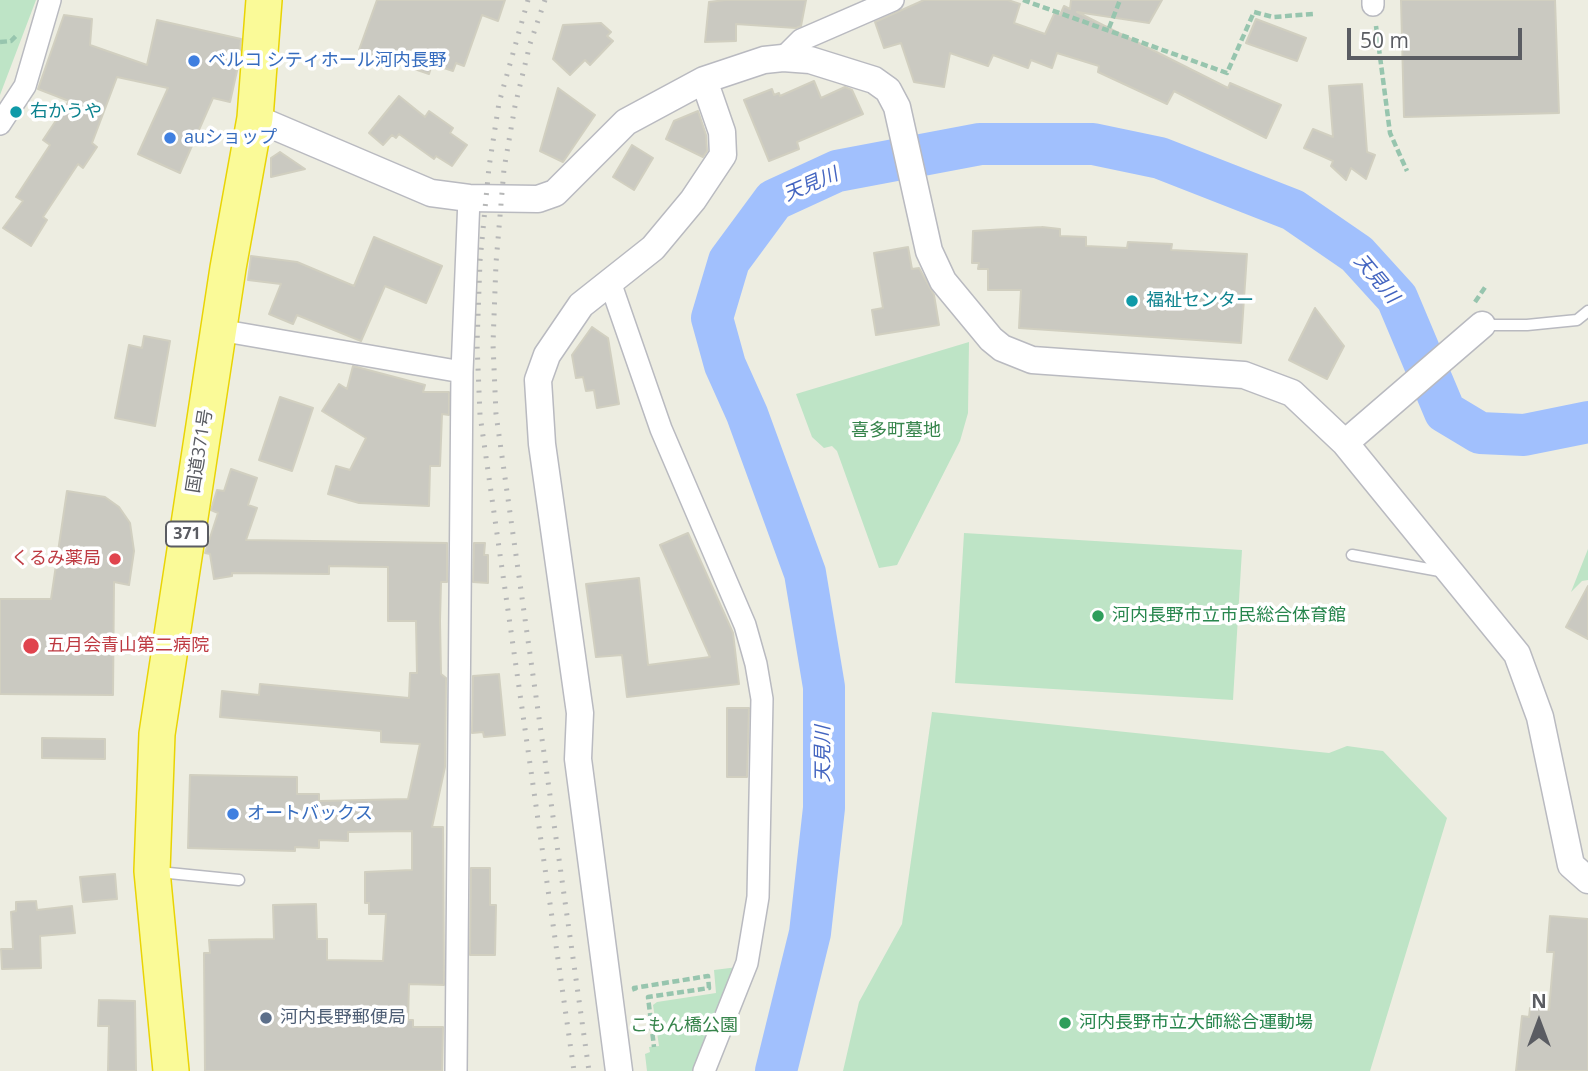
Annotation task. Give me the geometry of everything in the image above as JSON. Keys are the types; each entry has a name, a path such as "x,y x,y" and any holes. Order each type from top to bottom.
{"highway":[{"name":"国道371号","path":"171,1071 152,871 157,734 255,118 264,0"}],"street":[{"path":"0,124 25,86 50,0"},
{"path":"783,58 801,40 893,0"},
{"path":"255,118 431,193 469,198 538,199 555,193 626,122 704,80 764,60 783,58 810,60 874,80 888,90 897,107 929,251 943,281 991,340 1002,348 1032,360 1244,375 1292,393 1345,443 1455,574 1517,654 1540,717 1571,865 1588,880"},
{"path":"619,1071 578,760 580,713 541,444 538,380 547,355 581,305 653,248 693,200 723,155 722,132 704,80"},
{"path":"456,1071 461,372 469,198"},
{"path":"610,282 661,429 745,625 757,664 762,699 758,897 747,963 704,1071"},
{"path":"1345,443 1477,316"},
{"path":"219,331 461,372"}],"lane":[{"path":"1477,316 1527,326 1577,320 1588,311"},
{"path":"1352,555 1455,574"},
{"path":"152,871 239,880"}],"path":[{"path":"1023,0 1227,73 1254,12 1273,18 1314,14"},
{"path":"1109,29 1120,0"},
{"path":"1373,3 1390,133 1406,171"},
{"path":"0,42 11,41"},
{"path":"1477,316 1486,286"},
{"path":"636,999 634,988 708,976 709,988 648,997 654,1047"}],"green space":[{"path":"0,0 36,0 0,95"},
{"name":"喜多町墓地","path":"969,342 968,413 960,441 897,565 879,568 837,451 832,446 824,448 812,437 796,394"},
{"name":"河内長野市立市民総合体育館","path":"964,533 1242,550 1233,700 955,683"},
{"path":"1588,549 1588,580 1582,581 1571,592"},
{"path":"932,712 1329,753 1347,746 1383,751 1447,818 1370,1071 843,1071 859,1002 902,924"},
{"name":"こもん橋公園","path":"738,967 696,1071 647,1071 645,1054 650,1052 649,1047 659,1046 653,1005 657,1002 716,993 714,970"}],"building":[{"path":"377,0 505,0 498,21 482,15 464,66 456,63 453,71 432,64 429,74 359,50"},
{"path":"806,0 801,26 796,28 736,24 736,41 705,42 709,2"},
{"path":"924,0 1008,0 1020,4 1014,23 1045,34 1055,12 1060,15 1064,6 1070,9 1071,0 1162,0 1149,23 1077,12 1228,88 1230,83 1281,105 1266,138 1174,91 1167,104 1098,72 1099,66 1057,53 1052,68 1031,60 1028,68 993,55 988,66 950,53 944,87 914,82 901,43 884,48 875,22"},
{"path":"1401,0 1555,0 1559,113 1404,117"},
{"path":"64,15 92,19 90,45 147,65 157,20 241,39 239,62 230,102 213,98 180,173 138,154 168,88 117,77 92,143 97,147 83,168 78,164 43,217 47,220 31,246 3,228 23,201 16,197 50,145 43,140 69,101 38,89"},
{"path":"1256,19 1306,38 1297,61 1246,43"},
{"path":"601,23 611,32 607,36 613,41 590,65 585,60 570,75 553,59 563,25"},
{"path":"814,81 821,98 845,87 852,90 863,114 797,142 799,149 769,161 744,100 772,89 774,95 779,93 780,96"},
{"path":"1362,84 1367,152 1375,155 1366,179 1351,168 1346,180 1331,166 1333,161 1304,148 1313,129 1333,137 1329,86"},
{"path":"558,88 595,115 563,162 540,151"},
{"path":"399,96 425,117 429,111 453,128 450,133 467,145 452,166 436,156 434,159 399,134 396,138 392,135 383,145 369,133"},
{"path":"698,111 706,135 707,151 703,157 666,139 674,121"},
{"path":"632,145 653,158 634,190 613,177"},
{"path":"280,152 305,169 271,177 271,158"},
{"name":"福祉センター","path":"1042,227 1060,229 1060,236 1086,237 1086,246 1127,248 1128,242 1172,244 1171,250 1247,254 1241,343 1019,328 1021,290 988,290 988,269 978,269 979,263 972,263 973,231"},
{"path":"374,237 442,266 426,303 385,286 361,341 297,315 293,324 269,314 281,284 248,280 251,256 297,262 354,286"},
{"path":"908,247 912,269 919,268 934,295 939,325 876,335 872,310 883,308 874,253"},
{"path":"1315,308 1344,346 1327,379 1289,360"},
{"path":"592,327 608,338 619,404 597,408 594,390 586,391 583,377 576,378 572,355"},
{"path":"144,336 170,341 155,426 115,418 129,345 142,348"},
{"path":"353,366 425,385 423,392 449,392 449,415 442,414 440,466 430,466 429,506 359,503 328,494 336,466 350,470 366,438 322,411 339,384 347,389"},
{"path":"280,397 313,408 292,471 259,460"},
{"path":"231,469 257,478 248,505 257,508 246,540 447,543 447,582 441,582 440,621 441,674 446,678 445,767 432,827 443,827 444,985 409,984 408,1020 413,1020 413,1027 443,1027 442,1071 205,1071 204,953 210,953 209,940 274,939 273,905 316,904 317,939 327,939 327,960 383,961 386,914 369,914 369,903 365,903 365,872 412,870 412,831 348,832 348,841 319,840 319,848 295,847 295,851 188,848 190,775 297,777 297,794 319,794 319,801 408,799 420,744 381,742 381,731 220,717 222,691 259,695 260,684 409,698 410,673 417,673 416,621 388,621 388,567 329,566 329,574 232,573 232,576 214,579 210,554 205,553 218,513 211,510 217,490 224,491"},
{"path":"67,491 105,497 119,507 130,523 134,551 129,585 114,582 113,695 0,694 0,599 51,599"},
{"path":"688,533 733,633 739,684 627,697 622,655 596,657 586,584 639,578 648,665 710,657 660,545"},
{"path":"474,543 485,543 488,583 473,582"},
{"path":"1588,586 1588,639 1566,627"},
{"path":"499,674 505,735 484,737 483,732 472,733 473,676"},
{"path":"727,708 749,708 747,777 727,777"},
{"path":"42,738 105,739 105,759 42,758"},
{"path":"471,868 490,868 490,905 496,905 495,955 470,955"},
{"path":"115,874 117,899 83,902 80,877"},
{"path":"36,901 37,910 72,906 75,933 40,936 41,968 2,969 1,949 13,949 11,912 16,911 16,902"},
{"path":"1550,916 1588,919 1588,1071 1516,1071 1522,1016 1529,1017 1530,1008 1549,1010 1554,952 1547,952"},
{"path":"99,1000 135,1001 136,1071 108,1071 109,1026 98,1026"}],"waterway":[{"name":"天見川","path":"776,1071 810,933 824,808 824,687 805,573 747,414 725,365 712,318 729,261 774,200 837,171 980,144 1093,144 1160,158 1293,210 1357,254 1397,298 1445,412 1480,433 1524,435 1588,422"}],"railway":[{"path":"528,0 499,103 489,167 480,261 477,344 480,415 574,1071"},
{"path":"545,0 530,44 504,169 493,344 496,414 589,1071"}],"place":[{"name":"ベルコ シティホール河内長野","path":"194,61"},
{"name":"右かうや","path":"16,112"},
{"name":"auショップ","path":"170,138"},
{"name":"福祉センター","path":"1132,301"},
{"name":"くるみ薬局","path":"115,559"},
{"name":"河内長野市立市民総合体育館","path":"1098,616"},
{"name":"五月会青山第二病院","path":"31,646"},
{"name":"オートバックス","path":"233,814"},
{"name":"河内長野郵便局","path":"266,1018"},
{"name":"河内長野市立大師総合運動場","path":"1065,1023"}]}
